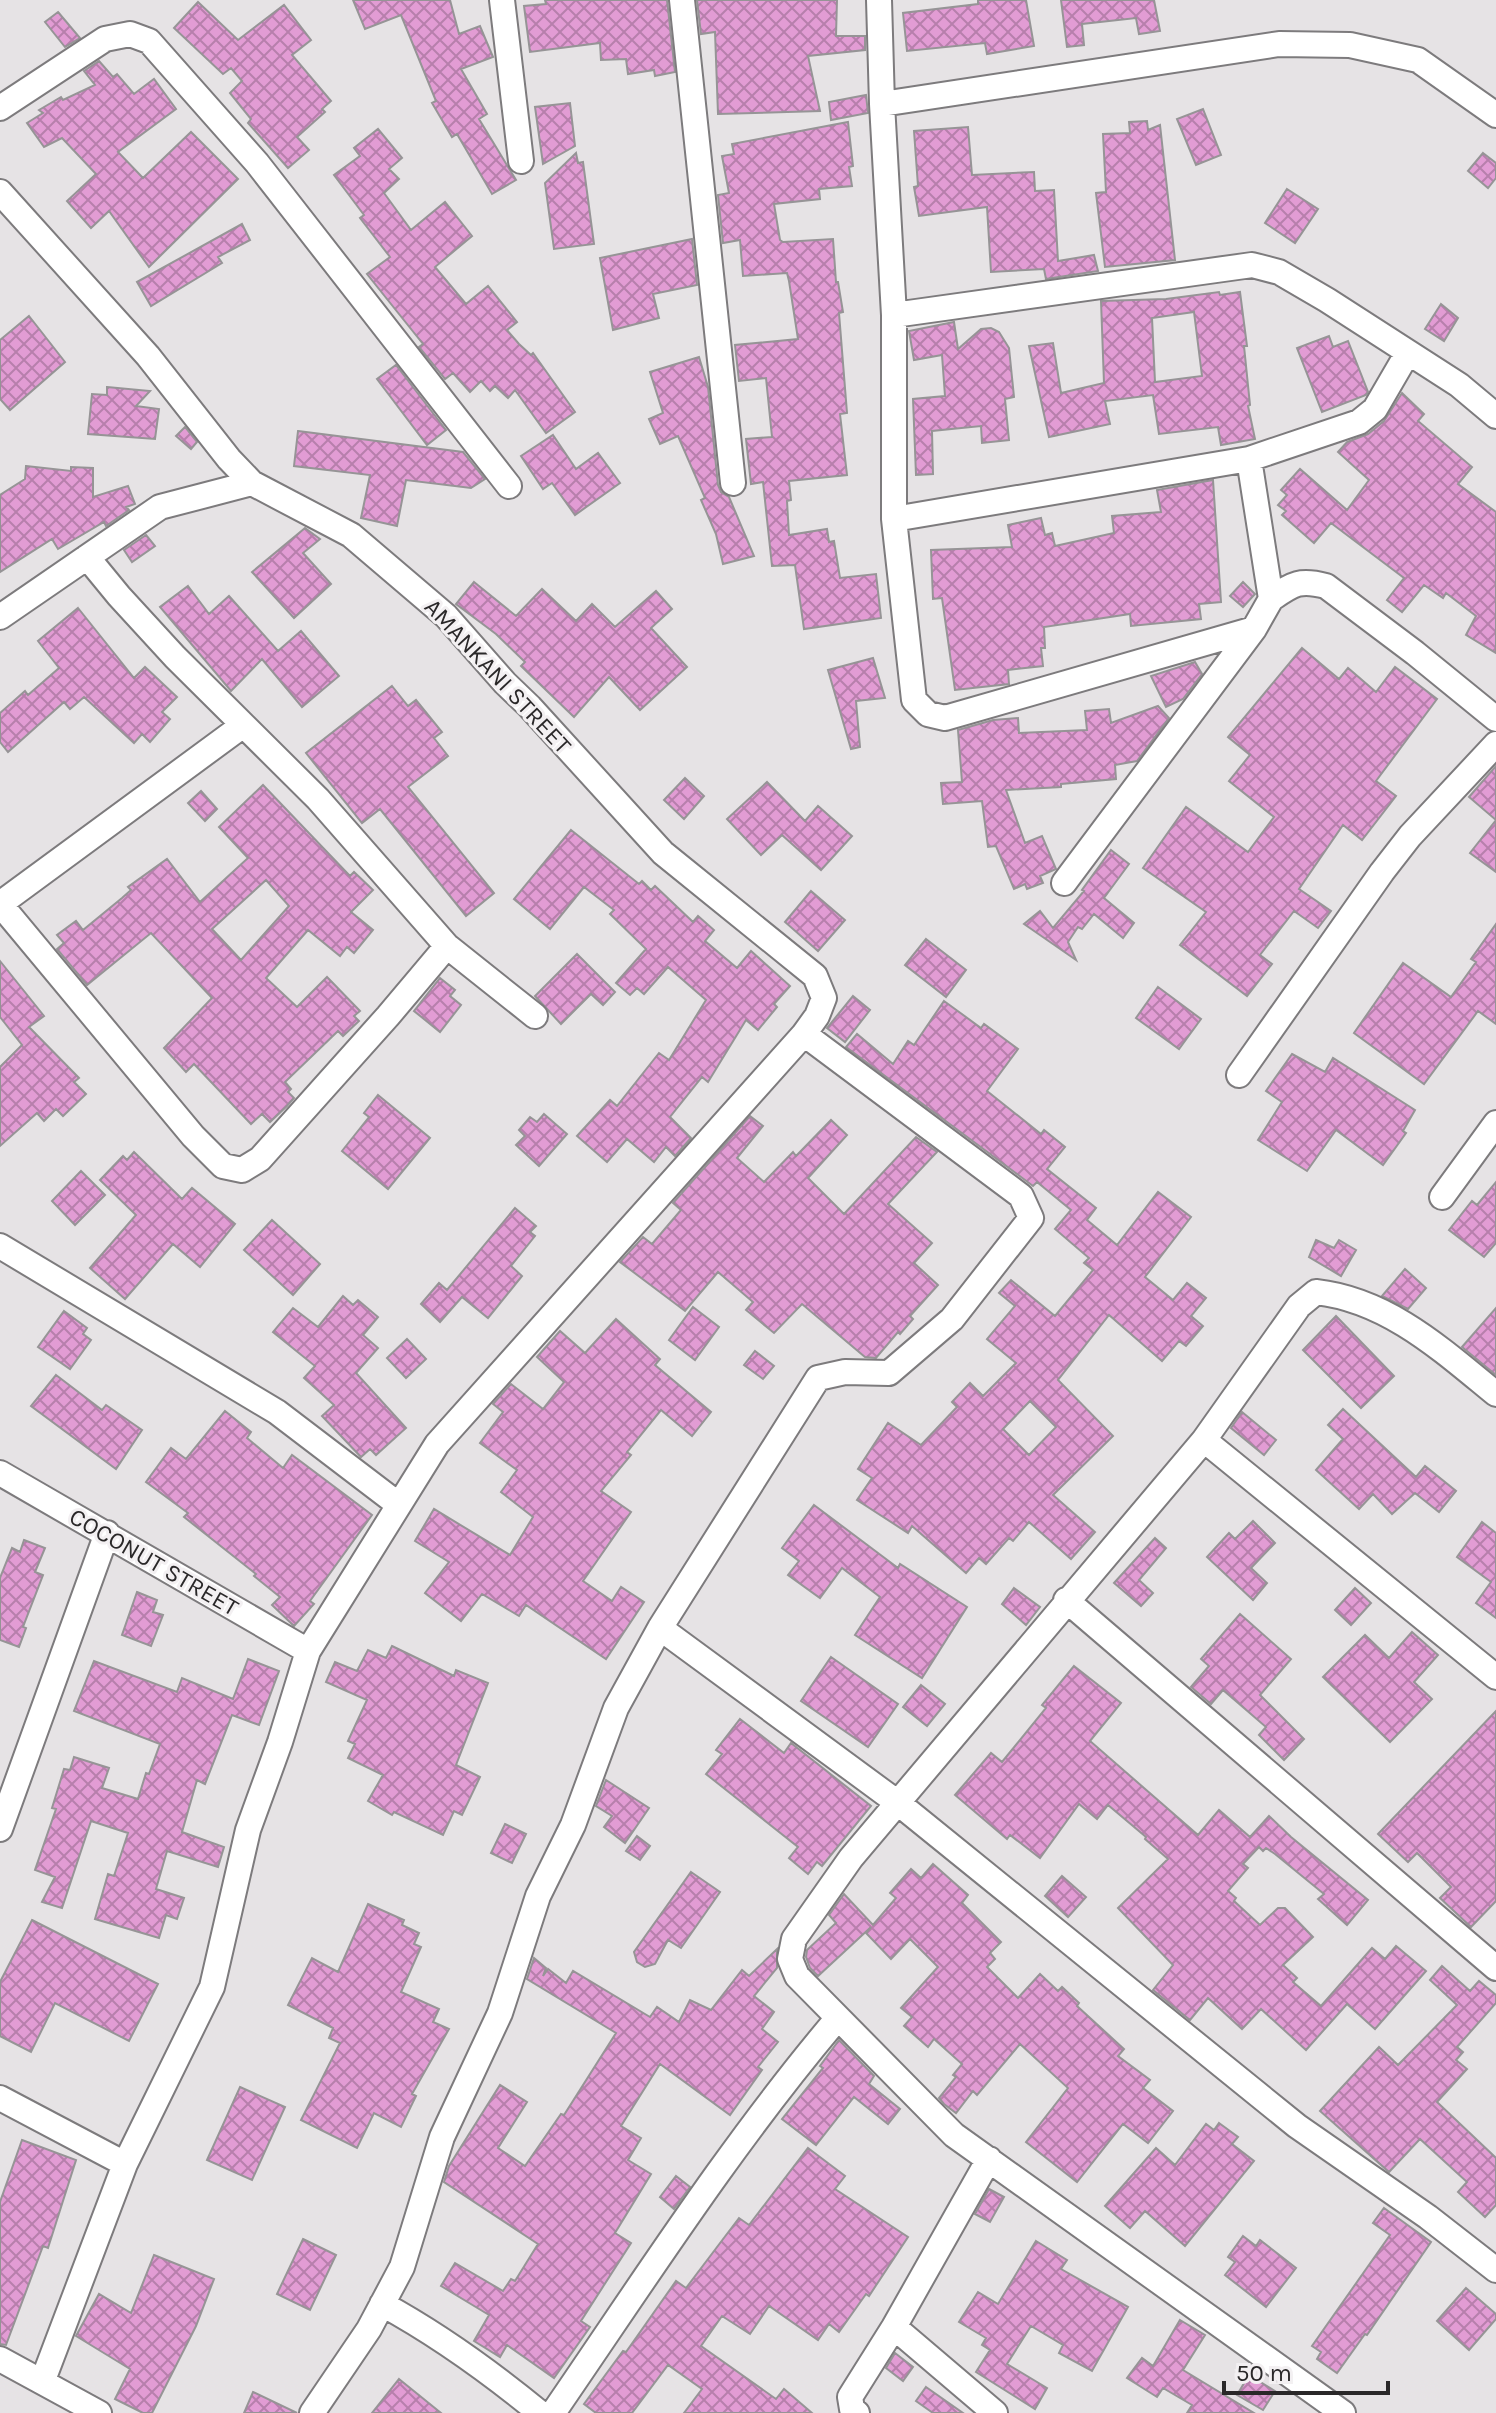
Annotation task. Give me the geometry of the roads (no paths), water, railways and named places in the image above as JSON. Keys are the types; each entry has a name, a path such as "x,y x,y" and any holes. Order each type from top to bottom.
{"street":[{"path":"502,0 521,161"},
{"path":"682,0 733,483"},
{"path":"879,0 894,315 894,519 914,700 928,714 945,718 1254,629"},
{"path":"0,108 105,39 130,34 149,41 257,163 509,486"},
{"path":"882,104 1279,44 1350,45 1418,60 1496,115"},
{"name":"AMANKANI STREET","path":"0,192 148,356 229,459 252,483 351,535 446,616 663,853 815,976 824,998 817,1016 804,1034"},
{"path":"894,315 1252,265 1279,272 1459,385 1496,416"},
{"path":"894,519 1249,459 1359,422 1375,409 1407,354"},
{"path":"1249,459 1271,599"},
{"path":"0,617 160,507 252,483"},
{"path":"87,557 119,596 242,726 318,799 447,946 535,1016"},
{"path":"1064,883 1254,629 1271,599 1295,582 1326,586 1496,719"},
{"path":"242,726 0,904 193,1136 223,1166 242,1170 260,1159 447,946"},
{"path":"1239,1075 1382,872 1410,836 1496,744"},
{"path":"43,2380 125,2164 212,1987 248,1830 308,1651 437,1444 804,1034 1021,1196 1031,1218 952,1319 889,1373 845,1372 818,1378 660,1628 616,1708 573,1825 538,1896 500,2013 442,2137 402,2267 369,2329 312,2413"},
{"path":"1442,1197 1496,1123"},
{"path":"0,1246 277,1412 399,1505"},
{"path":"1343,2413 954,2135 837,2019 797,1976 790,1959 794,1939 851,1858 1204,1440 1299,1306 1316,1292 1372,1306 1429,1339 1496,1394"},
{"path":"1204,1440 1496,1677"},
{"name":"COCONUT STREET","path":"0,1473 308,1651"},
{"path":"0,1829 107,1533"},
{"path":"1066,1600 1496,1968"},
{"path":"660,1628 898,1803 1297,2126 1428,2217 1496,2270"},
{"path":"553,2413 683,2219 785,2080 837,2019"},
{"path":"0,2098 125,2164"},
{"path":"857,2413 852,2409 850,2397 894,2327 989,2159"},
{"path":"382,2304 420,2324 463,2353 540,2413"},
{"path":"894,2327 995,2413"},
{"path":"0,2359 99,2413"}]}
